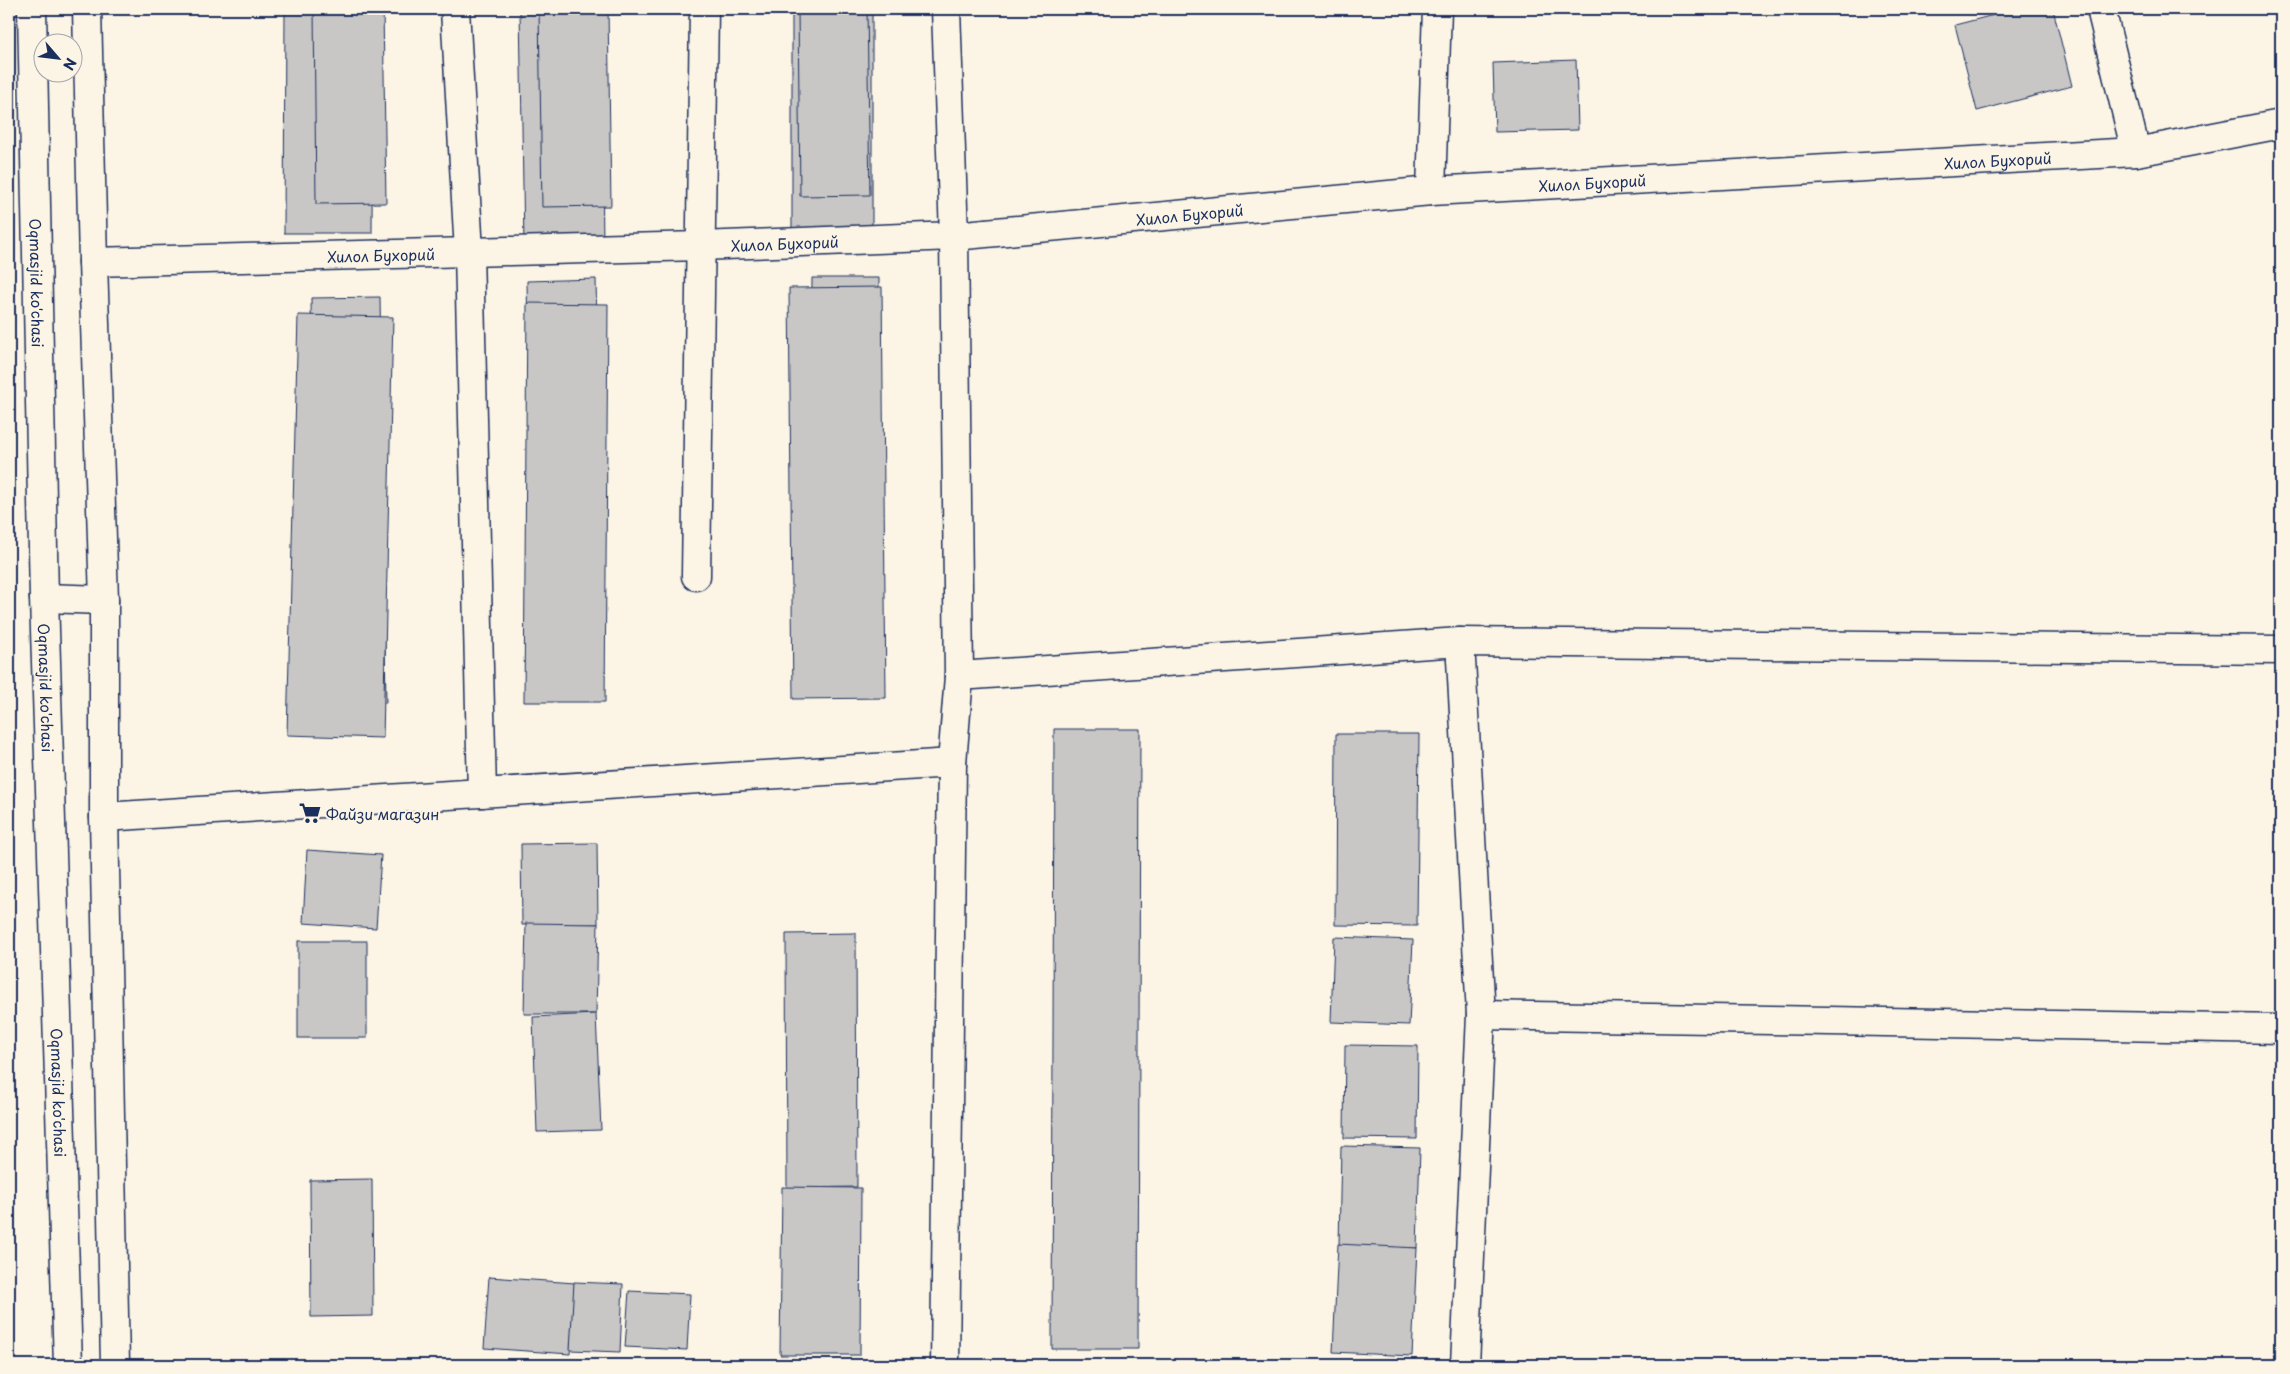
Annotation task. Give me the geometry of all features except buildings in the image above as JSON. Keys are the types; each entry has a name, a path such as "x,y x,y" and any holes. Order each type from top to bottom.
{"street":[{"name":"Oqmasjid ko'chasi","path":"32,9 44,598 68,1365"},
{"path":"87,9 92,262 104,600 104,817 115,1365"},
{"path":"455,9 469,252 482,793"},
{"path":"696,576 704,9"},
{"path":"945,1365 952,763 959,676 954,236 946,9"},
{"path":"1431,191 1437,9"},
{"path":"2101,9 2136,152"},
{"name":"Хилол Бухорий","path":"92,262 700,246 954,236 1431,191 2136,152 2281,124"},
{"path":"44,598 104,600"},
{"path":"959,676 1460,642 2281,650"},
{"path":"1460,642 1481,1015 1465,1365"},
{"path":"104,817 952,763"},
{"path":"1481,1015 2281,1029"}],"place":[{"name":"Файзи магазин","path":"310,813"}]}
